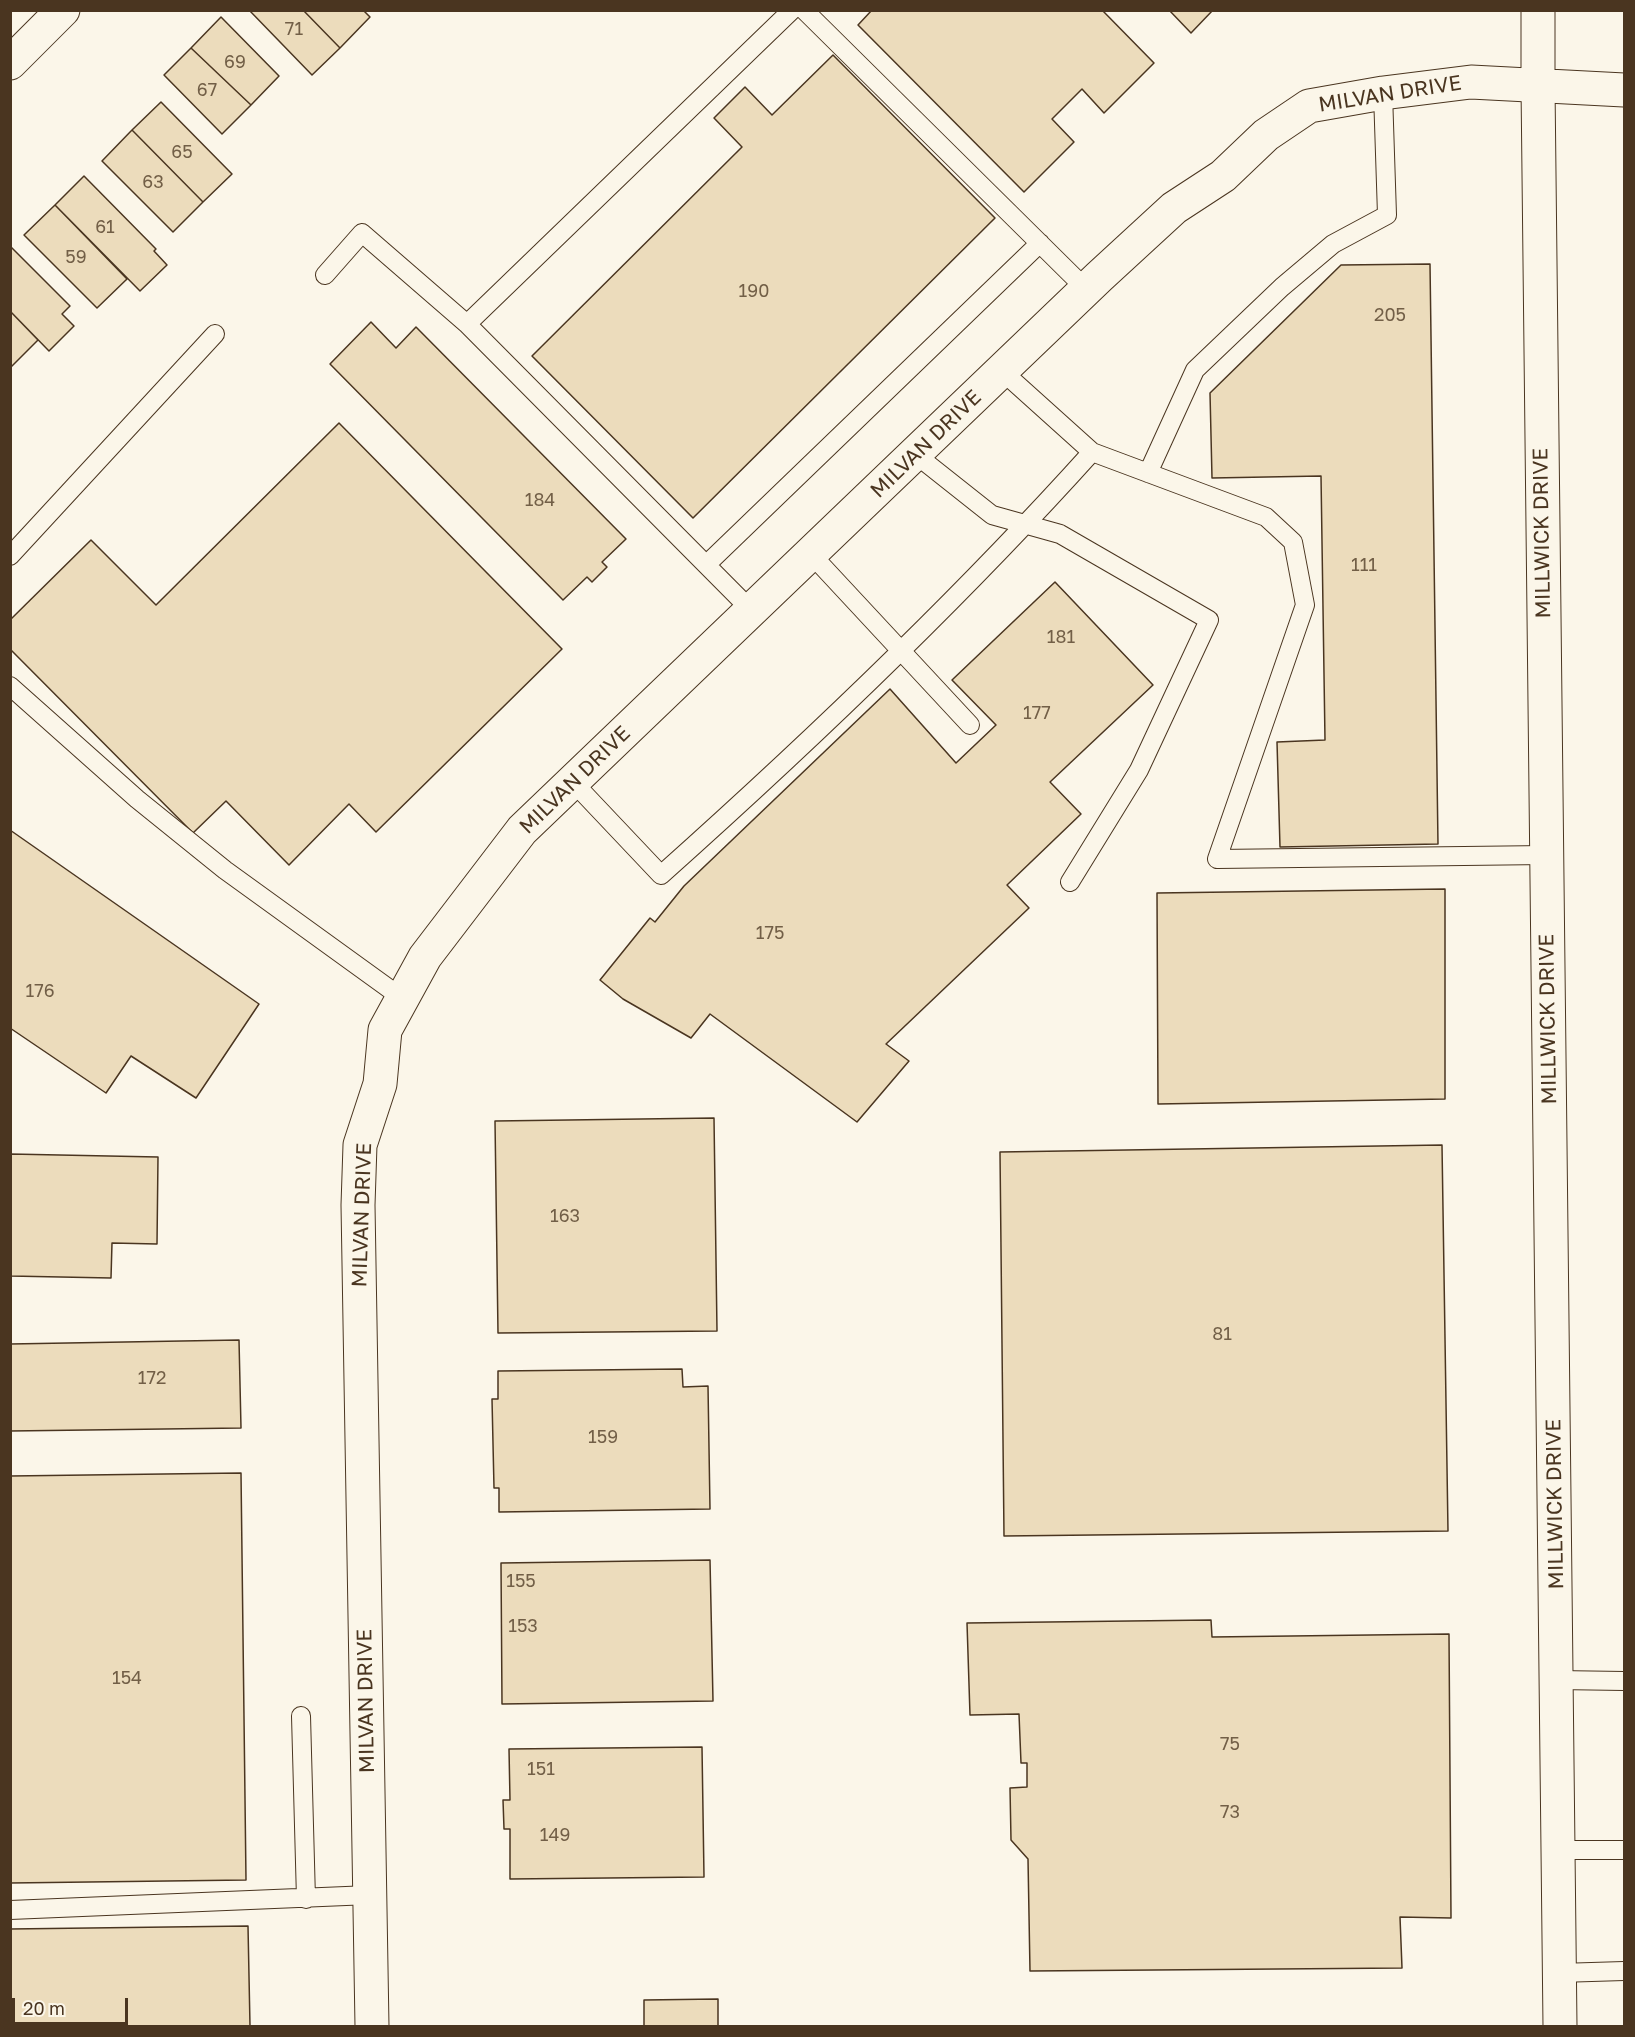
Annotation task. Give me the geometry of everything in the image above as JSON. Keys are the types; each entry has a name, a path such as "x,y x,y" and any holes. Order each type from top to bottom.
{"street":[{"path":"10,63 63,10"},
{"name":"MILLWICK DRIVE","path":"1538,10 1560,2026"},
{"name":"MILVAN DRIVE","path":"372,2026 358,1205 360,1145 380,1084 385,1030 425,957 522,830 1086,289 1174,208 1223,176 1266,135 1309,106 1471,81 1624,90"}],"lane":[{"path":"467,324 792,10"},
{"path":"804,10 1086,289"},
{"path":"1148,473 1195,370 1282,287 1333,244 1387,215 1383,93"},
{"path":"325,275 362,233 467,324 751,610"},
{"path":"707,564 1040,243"},
{"path":"10,556 215,334"},
{"path":"1002,371 1092,453 1266,517 1293,542 1305,605 1217,859 1546,855"},
{"path":"573,782 661,876 786,763 1026,526 1092,453"},
{"path":"915,454 992,515 1060,534 1209,620 1139,770 1070,882"},
{"path":"811,554 970,725"},
{"path":"10,686 137,799 225,870 402,999"},
{"path":"1557,1680 1624,1681"},
{"path":"301,1716 306,1899"},
{"path":"1557,1850 1624,1850"},
{"path":"10,1910 370,1895"},
{"path":"1559,1973 1624,1971"}],"building":[{"path":"249,10 303,10 340,48 312,75"},
{"path":"303,10 363,10 370,17 340,48"},
{"path":"872,10 1102,10 1154,63 1104,113 1082,89 1052,119 1074,142 1024,192 858,25"},
{"path":"1169,10 1213,10 1191,33"},
{"path":"221,17 279,76 251,105 191,48"},
{"path":"191,48 251,105 222,134 164,75"},
{"path":"833,55 995,218 693,518 532,356 742,147 714,118 745,87 772,115"},
{"path":"161,102 232,174 203,202 132,130"},
{"path":"132,130 203,202 173,232 102,161"},
{"path":"84,176 156,249 154,251 167,265 140,291 55,205"},
{"path":"55,205 127,279 97,308 24,235"},
{"path":"10,246 70,306 62,314 74,326 49,351 10,311"},
{"path":"1430,264 1438,844 1280,847 1277,742 1325,740 1321,476 1212,478 1210,393 1341,265"},
{"path":"10,311 38,340 10,368"},
{"path":"371,322 396,348 416,327 626,539 602,562 607,567 592,582 587,577 563,600 330,364"},
{"path":"339,423 562,649 376,832 349,804 289,865 226,801 193,833 10,649 10,620 91,540 156,605"},
{"path":"1055,582 1153,685 1050,782 1081,814 1007,885 1029,908 886,1044 909,1061 857,1122 710,1014 691,1038 623,999 600,980 650,918 655,922 684,886 890,689 956,763 996,725 952,680"},
{"path":"10,830 259,1004 196,1098 131,1056 106,1093 10,1028"},
{"path":"1445,889 1445,1099 1158,1104 1157,893"},
{"path":"714,1118 717,1331 498,1333 495,1121"},
{"path":"1442,1145 1448,1531 1004,1536 1000,1152"},
{"path":"10,1154 158,1157 157,1244 112,1243 111,1278 10,1276"},
{"path":"239,1340 241,1428 10,1431 10,1344"},
{"path":"682,1369 683,1387 708,1386 710,1509 499,1512 499,1488 494,1488 492,1399 498,1399 498,1371"},
{"path":"241,1473 246,1880 10,1883 10,1476"},
{"path":"710,1560 713,1701 502,1704 501,1563"},
{"path":"1211,1620 1212,1637 1449,1634 1451,1918 1400,1917 1402,1968 1030,1971 1028,1859 1011,1840 1010,1788 1027,1787 1027,1763 1021,1763 1019,1714 970,1715 967,1623"},
{"path":"702,1747 704,1877 510,1879 510,1829 504,1829 503,1800 510,1800 509,1749"},
{"path":"248,1926 250,2026 10,2026 10,1929"},
{"path":"718,1999 718,2026 644,2026 644,2000"}]}
